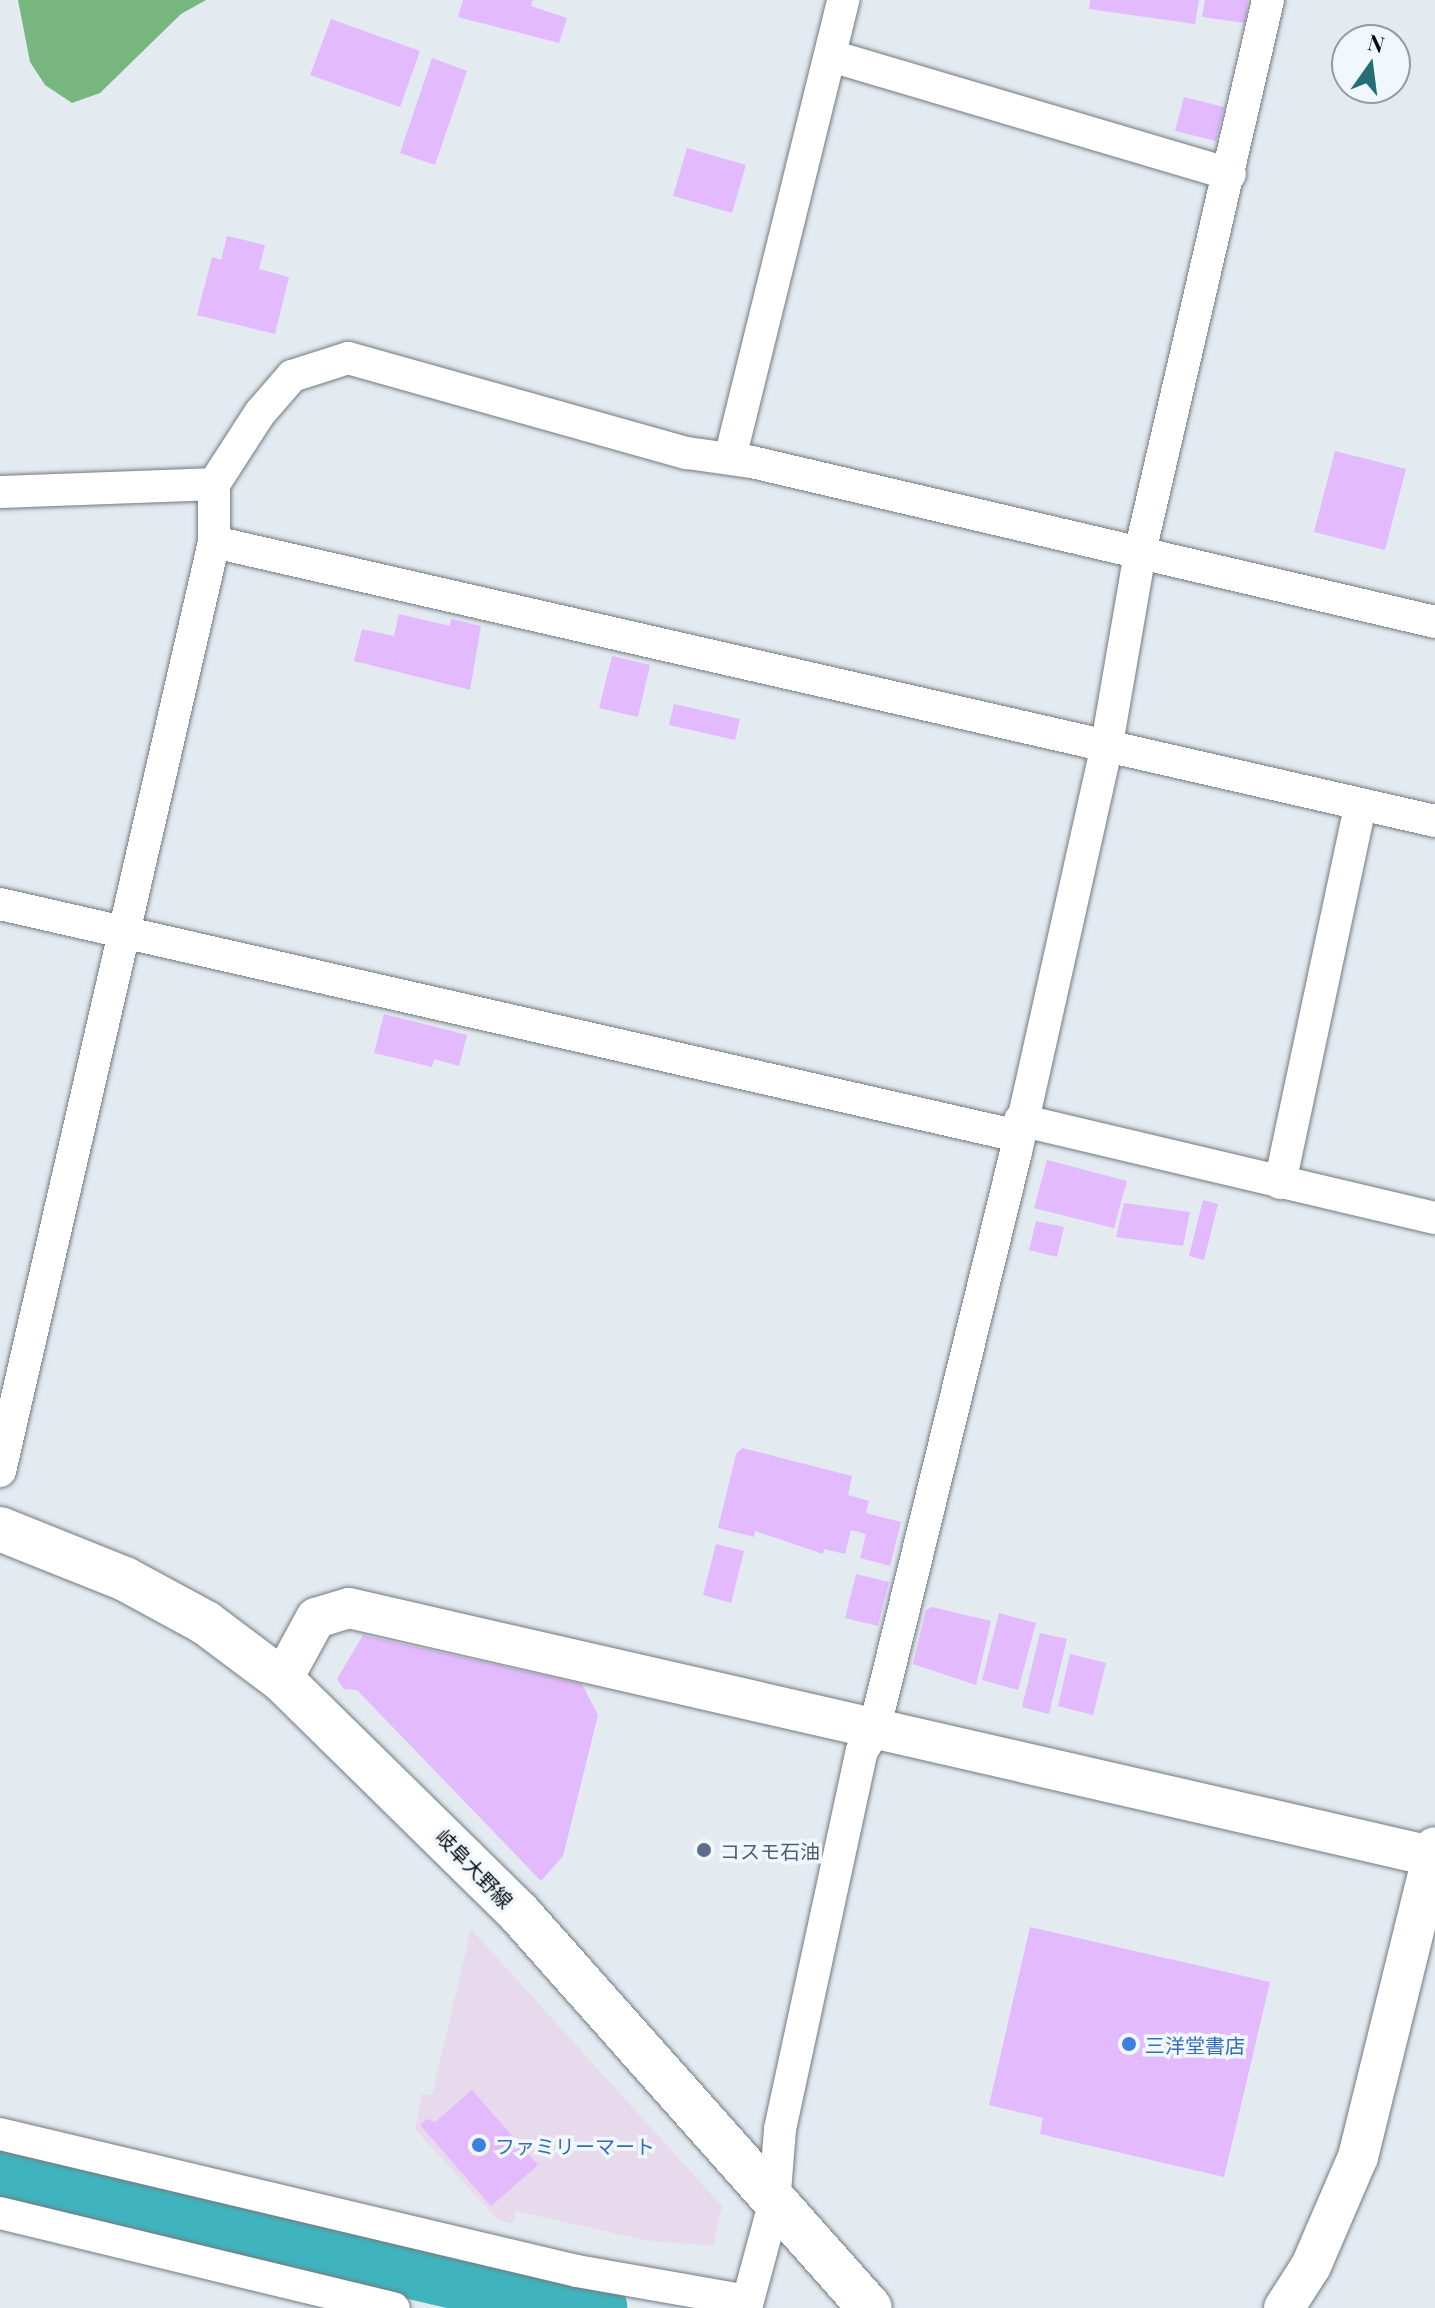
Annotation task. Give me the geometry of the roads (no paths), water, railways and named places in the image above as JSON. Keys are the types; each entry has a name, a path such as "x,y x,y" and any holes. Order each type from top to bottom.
{"main road":[{"name":"岐阜大野線","path":"0,1529 125,1579 206,1623 282,1680 519,1913 774,2204 870,2308"}],"street":[{"path":"730,458 843,0"},
{"path":"0,2134 577,2271 746,2304 774,2204 783,2114 862,1751 874,1731 1019,1128 1107,744 1140,552 1268,0"},
{"path":"831,56 1230,174"},
{"path":"0,1471 121,932 214,542 214,484 260,413 292,376 348,358 687,453 730,458 1435,622"},
{"path":"0,492 214,484"},
{"path":"214,542 1107,744 1360,807 1435,821"},
{"path":"1280,1183 1360,807"},
{"path":"0,904 1435,1218"},
{"path":"282,1680 316,1618 349,1608 874,1731 1434,1854 1358,2157 1311,2266 1284,2308"},
{"path":"0,2213 394,2308"}],"waterway":[{"path":"0,2171 594,2308"}],"place":[{"name":"コスモ石油","path":"704,1850"},
{"name":"三洋堂書店","path":"1129,2044"},
{"name":"ファミリーマート","path":"479,2145"}]}
